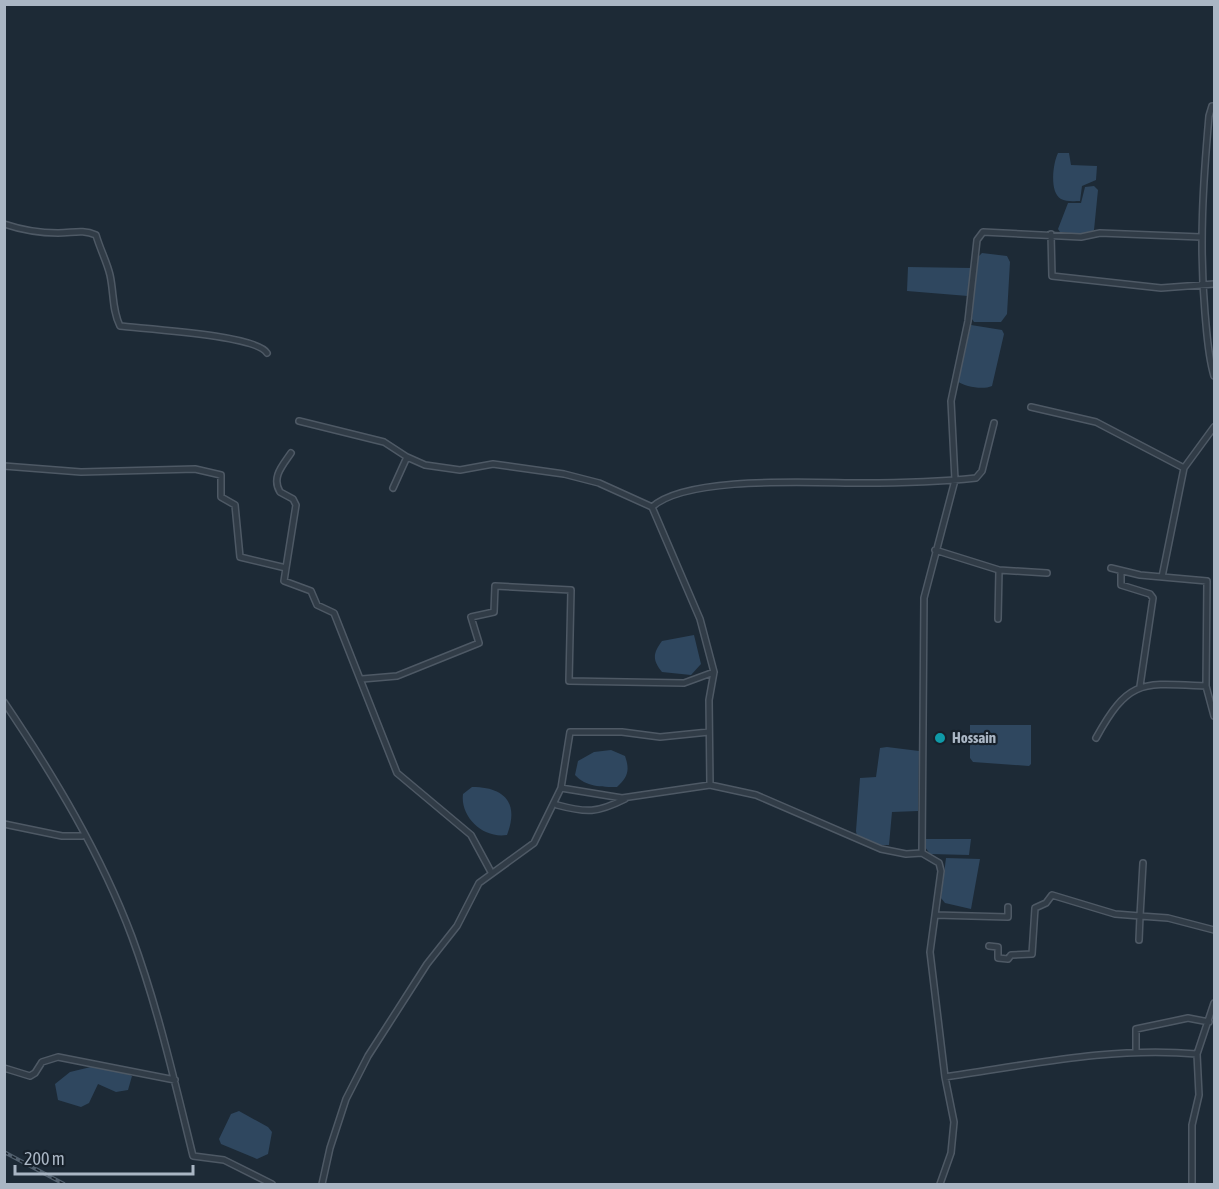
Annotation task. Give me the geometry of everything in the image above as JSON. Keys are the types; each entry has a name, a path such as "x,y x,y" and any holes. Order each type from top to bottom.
{"street":[{"path":"1215,106 1212,106 1209,116 1201,215 1203,286 1209,356 1215,376"},
{"path":"4,224 27,231 59,233 84,230 96,235 110,273 115,317 120,326 228,338 260,345 267,352"},
{"path":"922,853 924,598 955,480 951,400 968,321 978,236 983,232 1081,237 1100,233 1202,237"},
{"path":"1051,234 1052,276 1115,281 1161,288 1215,284"},
{"path":"1031,407 1096,422 1184,468"},
{"path":"299,421 384,442 407,457 425,465 460,470 493,464 564,474 599,483 652,507 700,619 714,672 709,700 710,785"},
{"path":"652,507 672,495 703,487 789,481 976,478 980,475 994,423"},
{"path":"1162,577 1184,468 1215,427"},
{"path":"291,453 279,470 277,482 280,492 293,499 296,505 284,581 311,591 317,604 334,613 397,773 471,835 491,872"},
{"path":"393,488 407,457"},
{"path":"4,466 72,472 195,470 221,475 222,497 235,505 240,556 286,568"},
{"path":"935,550 999,570 1047,573"},
{"path":"1111,568 1162,577 1207,581 1206,686 1215,716"},
{"path":"998,619 999,570"},
{"path":"1121,571 1121,585 1150,594 1153,598 1140,686"},
{"path":"362,679 397,676 479,643 471,617 494,612 495,586 571,590 569,681 684,682 714,672"},
{"path":"1096,738 1118,701 1140,686 1206,686"},
{"path":"4,702 87,836 132,937 174,1080 193,1156 224,1160 272,1185"},
{"path":"322,1185 330,1148 346,1099 368,1056 427,964 457,926 478,883 534,843 561,788 570,732 622,732 660,737 710,732"},
{"path":"561,788 629,797 710,785 756,795 881,849 906,854 922,853 939,863 930,952 945,1077 954,1122 951,1153 940,1185"},
{"path":"557,805 580,812 600,812 629,797"},
{"path":"4,825 62,836 82,836"},
{"path":"1139,940 1143,863"},
{"path":"988,946 998,947 998,958 1008,959 1011,955 1032,954 1035,908 1046,903 1052,895 1115,914 1168,918 1215,930"},
{"path":"935,915 1008,917 1008,907"},
{"path":"1192,1185 1192,1125 1199,1095 1197,1054 1215,1003"},
{"path":"1136,1052 1136,1029 1188,1018 1209,1022"},
{"path":"945,1077 1076,1058 1157,1050 1197,1054"},
{"path":"4,1068 30,1076 35,1073 42,1062 58,1058 119,1067 174,1080"}],"water":[{"path":"1058,153 1069,153 1071,165 1097,166 1096,180 1082,186 1080,201 1063,200 1057,195 1053,184"},
{"path":"1094,186 1098,190 1094,230 1088,235 1060,232 1058,229 1068,203 1081,203 1085,187"},
{"path":"982,253 1007,256 1010,262 1007,314 1001,322 974,322 972,319 977,258"},
{"path":"908,267 972,268 968,296 907,291"},
{"path":"971,325 1002,330 1004,334 992,386 974,387 957,381"},
{"path":"694,635 701,664 691,675 662,672 655,656 662,641"},
{"path":"970,725 1031,725 1031,764 1029,766 973,762 970,758"},
{"path":"880,748 919,751 918,811 892,812 889,845 876,845 857,837 860,778 876,777"},
{"path":"611,750 625,756 627,765 626,776 617,787 589,784 575,775 578,761 594,752"},
{"path":"472,787 494,790 507,799 511,814 507,835 490,834 475,825 469,818 463,803 463,794"},
{"path":"925,839 971,839 969,855 930,854 925,847"},
{"path":"946,858 980,859 971,909 945,903 941,898"},
{"path":"99,1065 118,1069 132,1076 128,1090 116,1092 98,1084 89,1103 81,1107 58,1100 55,1084 70,1072"},
{"path":"239,1111 268,1127 272,1132 268,1154 257,1159 221,1144 219,1139 231,1114"}],"railway":[{"path":"4,1152 64,1184"}],"place":[{"name":"Hossain","path":"940,738"}]}
